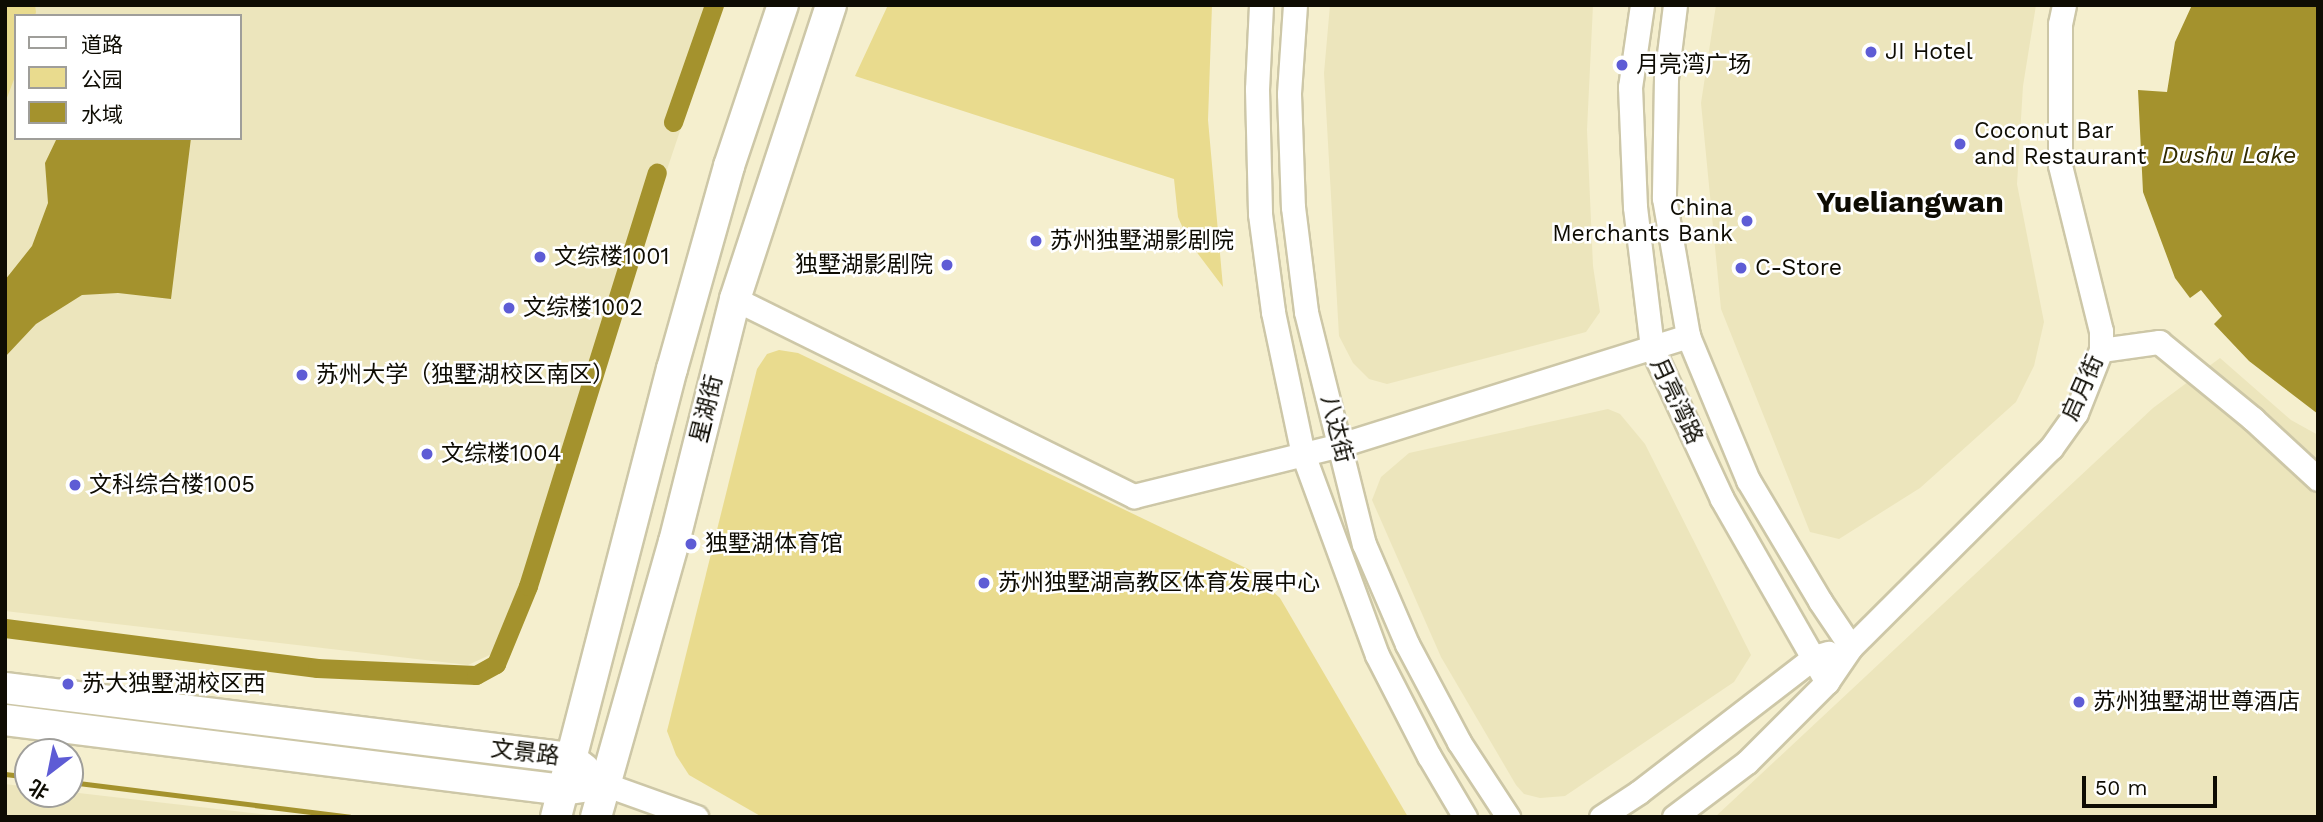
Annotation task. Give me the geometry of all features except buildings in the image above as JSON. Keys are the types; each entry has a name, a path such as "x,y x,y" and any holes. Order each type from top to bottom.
{"main road":[{"name":"星湖街","path":"560,803 729,166 783,5"},
{"name":"星湖街","path":"596,817 674,542 734,299 831,5"},
{"name":"文景路","path":"5,688 570,758 604,784 560,803 5,720"}],"street":[{"name":"八达街","path":"1261,5 1256,89 1259,214 1273,312 1303,454 1377,655 1429,756 1465,817"},
{"name":"八达街","path":"1295,5 1289,94 1293,207 1306,312 1364,544 1407,644 1459,742 1508,817"},
{"name":"月亮湾路","path":"1642,5 1630,88 1635,207 1652,348 1721,499 1827,682"},
{"name":"月亮湾路","path":"1675,5 1666,78 1664,198 1688,336 1748,480 1820,601 1851,647"},
{"name":"启月街","path":"1674,817 1747,762 1827,682 1851,647 2050,448 2076,413 2101,351 2101,331 2060,165 2060,24 2064,5"},
{"path":"734,299 1134,496 1340,445 1688,336"},
{"path":"2101,351 2159,342 2253,419 2318,479"},
{"name":"启月街","path":"1601,817 1639,792 1814,657 1851,647"},
{"path":"604,784 696,817"}],"shaded area":[{"name":"苏州大学（独墅湖校区南区）","path":"5,5 711,5 681,128 515,620 494,653 468,665 5,611"},
{"path":"1330,5 1593,5 1587,130 1593,266 1600,312 1586,332 1387,384 1369,379 1353,363 1339,336 1324,73"},
{"path":"1716,5 2036,5 2023,86 2017,184 2044,322 2034,366 2016,402 1920,488 1839,539 1810,532 1721,309 1701,103"},
{"name":"苏州独墅湖世尊酒店","path":"2220,358 2291,420 2318,435 2318,817 1715,817 2153,408"},
{"path":"1608,409 1620,414 1645,444 1751,655 1734,682 1565,796 1540,798 1524,794 1516,785 1441,657 1372,500 1381,477 1409,453"},
{"path":"5,784 14,785 14,808 84,808 84,794 286,817 5,817"}],"green space":[{"path":"5,5 35,5 36,14 14,14 14,79 5,103"},
{"path":"888,5 1212,5 1208,120 1223,287 1189,242 1178,217 1174,179 855,76"},
{"name":"苏州独墅湖高教区体育发展中心","path":"779,350 798,353 1248,569 1280,598 1408,817 762,817 689,775 676,755 667,731 757,369 767,354"}],"water":[{"name":"Dushu Lake","path":"2192,5 2318,5 2318,414 2249,361 2214,324 2222,316 2201,290 2190,298 2175,278 2143,192 2138,90 2167,92 2175,42"},
{"path":"56,140 191,140 171,299 118,293 82,295 36,324 5,357 5,280 32,246 48,203 45,163"}],"waterway":[{"path":"673,122 714,5"},
{"path":"5,628 317,668 476,675 496,664 528,586 657,173"},
{"path":"5,774 14,775"},
{"path":"84,784 350,817"}],"place":[{"name":"JI Hotel","path":"1871,52"},
{"name":"月亮湾广场","path":"1622,65"},
{"name":"Coconut Bar and Restaurant","path":"1960,144"},
{"name":"China Merchants Bank","path":"1747,221"},
{"name":"苏州独墅湖影剧院","path":"1036,241"},
{"name":"文综楼1001","path":"540,257"},
{"name":"独墅湖影剧院","path":"947,265"},
{"name":"C-Store","path":"1741,268"},
{"name":"文综楼1002","path":"509,308"},
{"name":"苏州大学（独墅湖校区南区）","path":"302,375"},
{"name":"文综楼1004","path":"427,454"},
{"name":"文科综合楼1005","path":"75,485"},
{"name":"独墅湖体育馆","path":"691,544"},
{"name":"苏州独墅湖高教区体育发展中心","path":"984,583"},
{"name":"苏大独墅湖校区西","path":"68,684"},
{"name":"苏州独墅湖世尊酒店","path":"2079,702"}],"district":[{"name":"Yueliangwan","path":"1910,202"}]}
